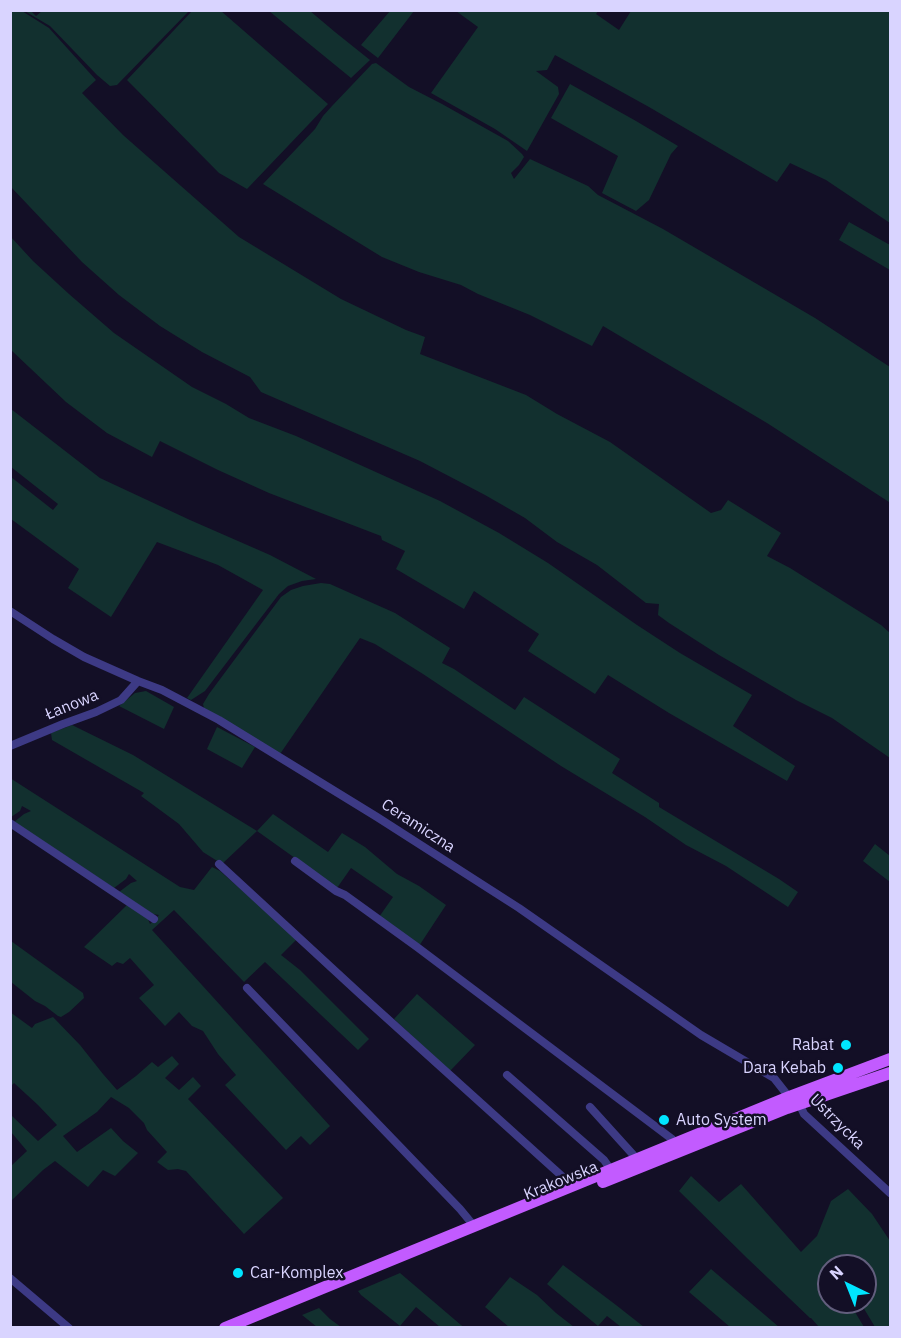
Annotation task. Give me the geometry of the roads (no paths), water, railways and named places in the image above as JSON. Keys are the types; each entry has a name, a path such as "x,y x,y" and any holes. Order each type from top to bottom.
{"main road":[{"name":"Krakowska","path":"246,1328 891,1059"},
{"name":"Krakowska","path":"225,1328 675,1143 794,1100 891,1073"}],"street":[{"name":"Ceramiczna","path":"10,611 84,657 162,690 219,720 377,817 519,908 701,1035 769,1074 794,1100"},
{"name":"Łanowa","path":"10,747 121,700 138,681"},
{"path":"10,823 154,919"},
{"path":"295,861 417,947 675,1143"},
{"name":"Krakowska","path":"219,864 564,1178 569,1187"},
{"path":"247,988 474,1226"},
{"path":"507,1075 604,1160 611,1170"},
{"name":"Ustrzycka","path":"794,1100 804,1114 891,1193"},
{"path":"590,1107 637,1159"},
{"path":"10,1278 69,1328"}],"place":[{"name":"Rabat","path":"846,1045"},
{"name":"Dara Kebab","path":"838,1068"},
{"name":"Auto System","path":"664,1120"},
{"name":"Car-Komplex","path":"238,1273"}]}
